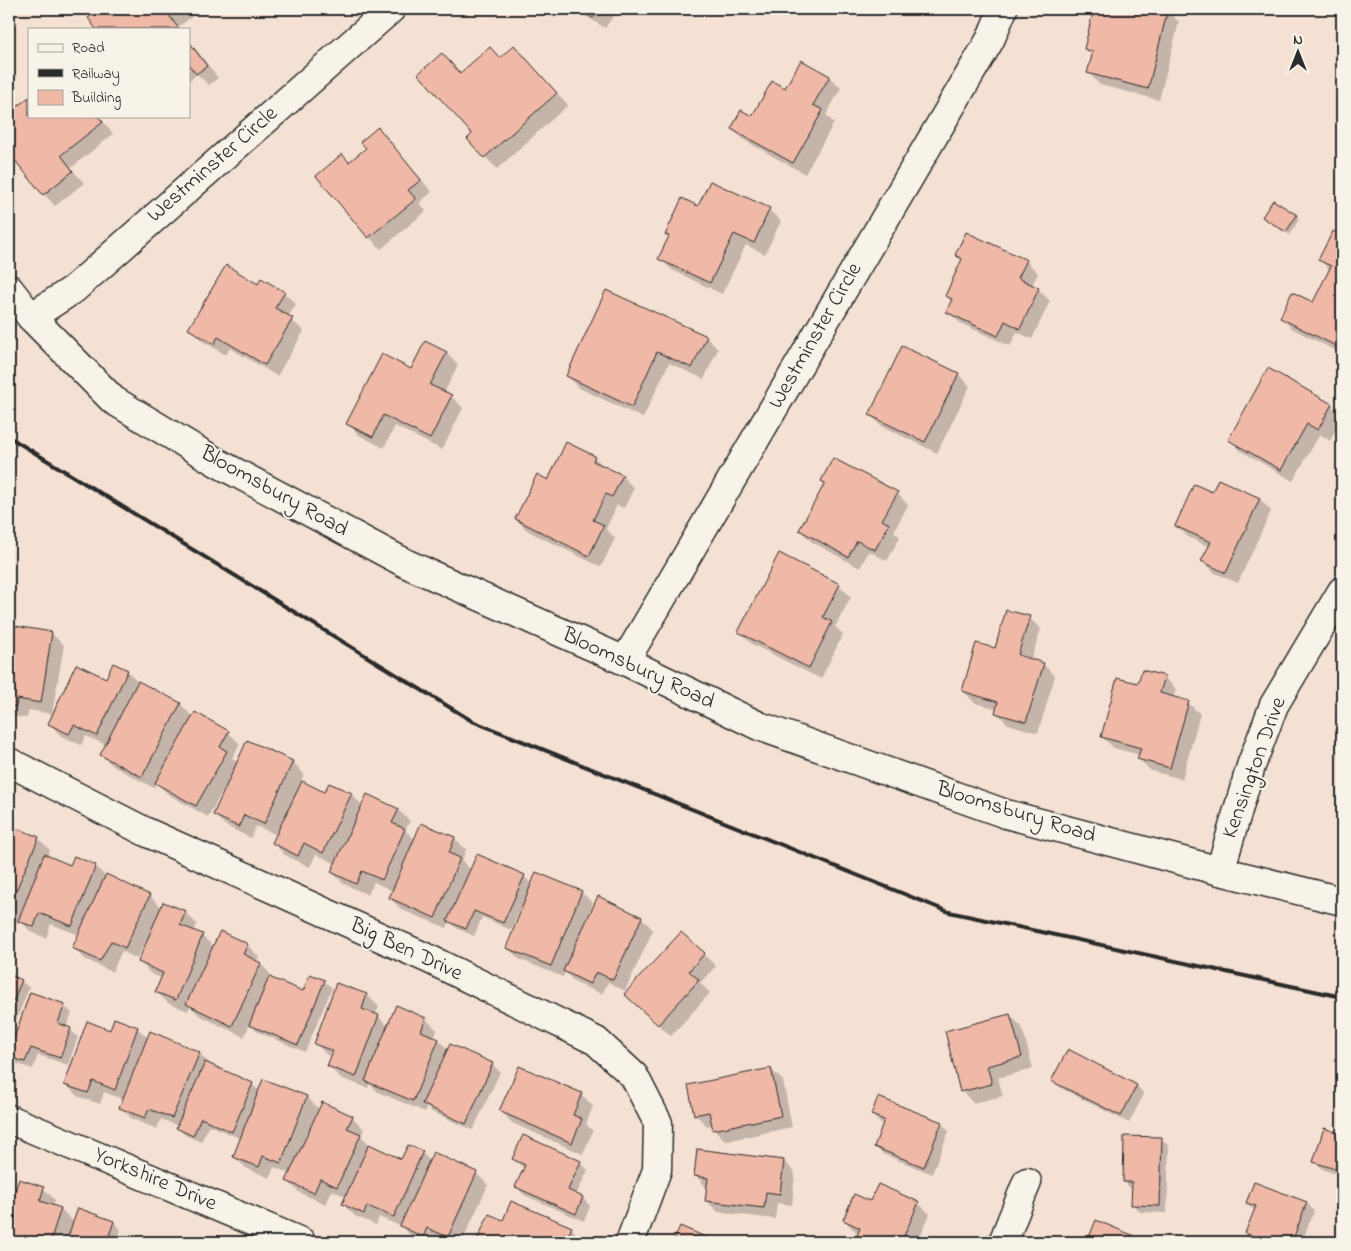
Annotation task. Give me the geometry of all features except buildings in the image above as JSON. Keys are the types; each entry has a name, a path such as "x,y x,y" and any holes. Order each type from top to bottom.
{"street":[{"name":"Westminster Circle","path":"31,317 74,289 391,9"},
{"name":"Westminster Circle","path":"626,661 990,40 1003,9"},
{"name":"Bloomsbury Road","path":"9,288 31,317 113,400 218,463 406,564 626,661 759,726 1006,814 1220,871 1342,900"},
{"name":"Kensington Drive","path":"1220,871 1251,766 1274,706 1342,591"},
{"name":"Big Ben Drive","path":"9,762 146,832 429,959 596,1041 634,1076 658,1123 657,1170 630,1242"},
{"name":"Yorkshire Drive","path":"9,1119 301,1242"},
{"path":"1003,1242 1027,1182"}],"railway":[{"path":"9,437 472,721 949,912 1342,997"}]}
